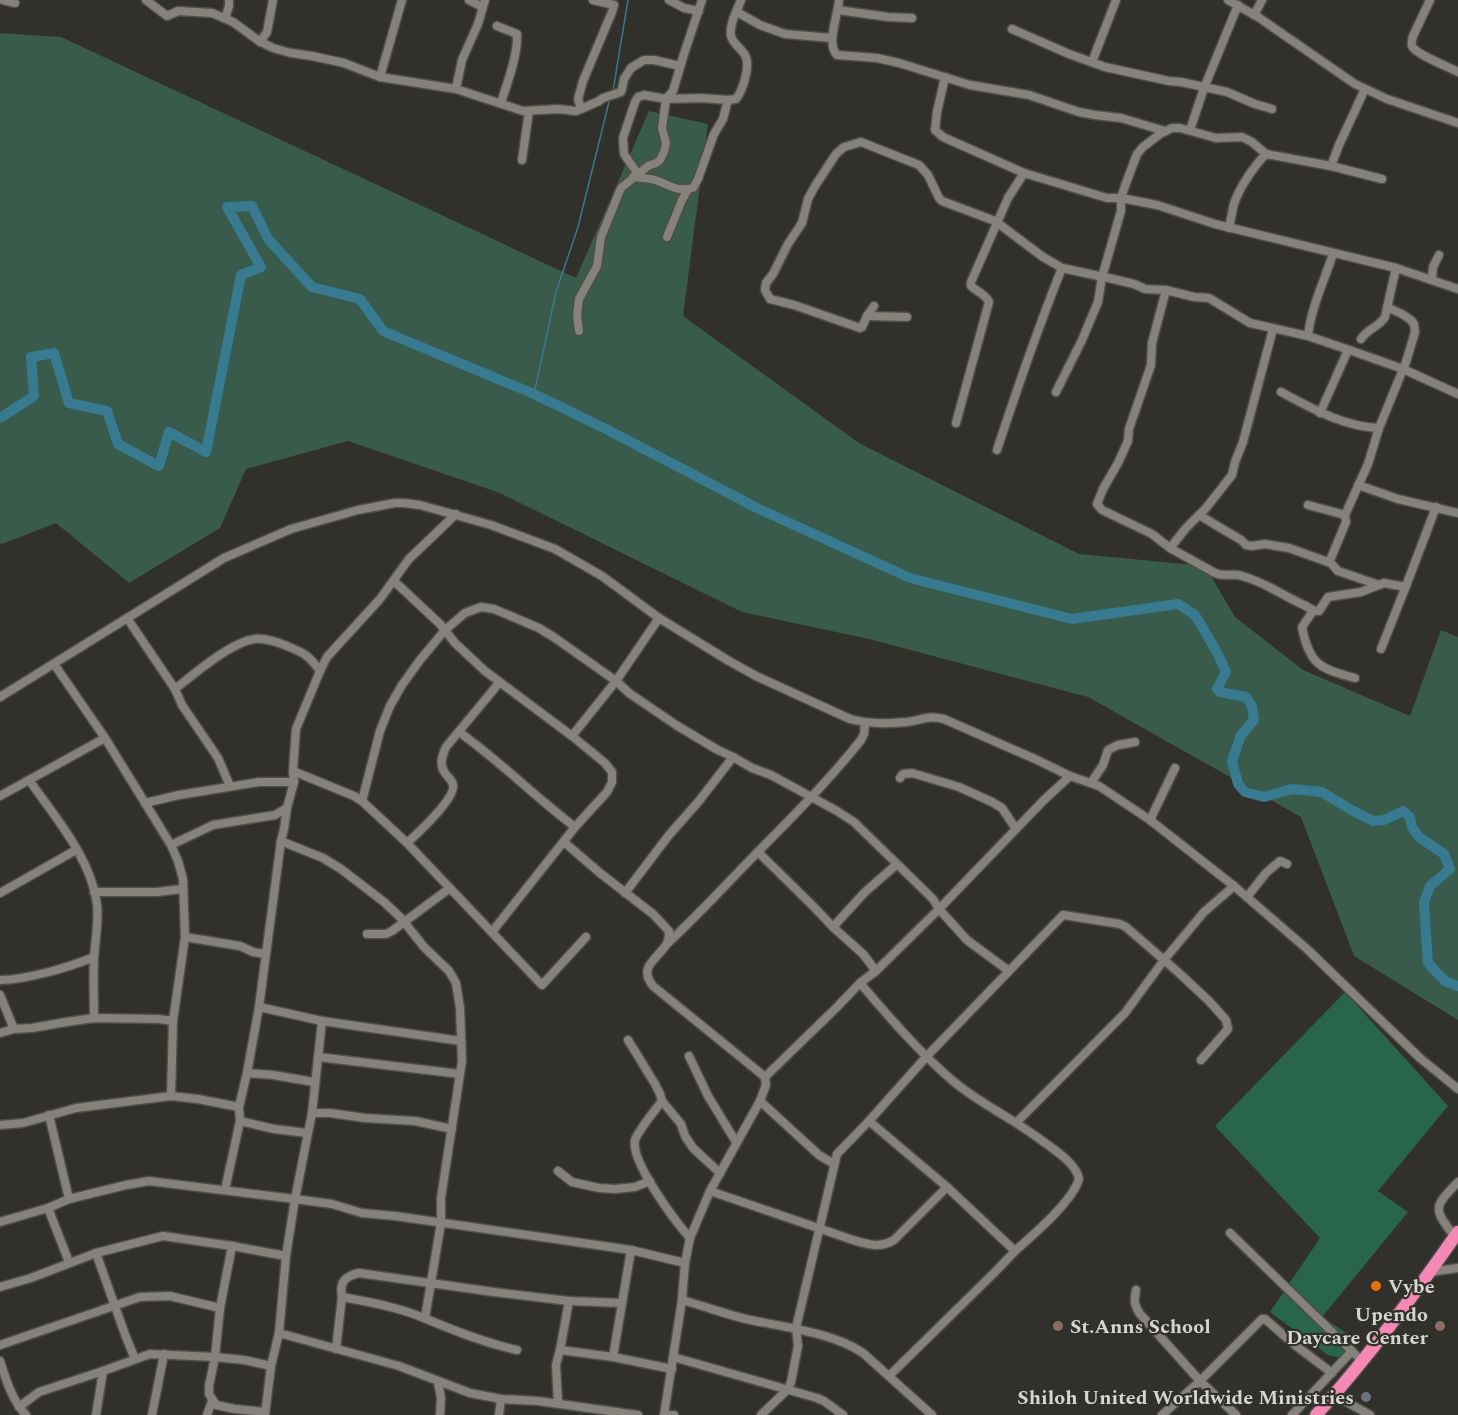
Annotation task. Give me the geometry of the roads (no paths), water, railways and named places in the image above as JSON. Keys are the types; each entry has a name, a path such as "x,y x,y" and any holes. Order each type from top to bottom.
{"highway":[{"path":"1316,1415 1362,1361 1456,1234"}],"street":[{"path":"3,0 15,3"},
{"path":"146,0 167,16 178,11 212,13 233,22 260,42 291,54 344,63 380,77 456,89 523,111 558,109 576,111 581,109 621,92 624,79 631,68 644,60 680,66"},
{"path":"225,18 229,0"},
{"path":"260,42 267,32 273,0"},
{"path":"380,77 402,0"},
{"path":"456,89 462,60 478,24 483,4 469,0"},
{"path":"581,109 578,99 583,81 614,5 594,0"},
{"path":"669,0 684,8 699,11"},
{"path":"579,331 577,316 579,298 597,266 601,237 621,188 648,166 660,160 664,152 666,143 663,128 666,99 673,91 702,0"},
{"path":"635,176 624,154 623,138 638,97 651,95 666,99 728,100 736,99 739,95 748,66 746,55 736,45 731,35 732,22 741,0"},
{"path":"839,0 832,38 833,50 837,55 877,58 899,63 970,85 1029,95 1095,116 1121,118 1165,131"},
{"path":"1092,62 1116,0"},
{"path":"1228,0 1365,89 1387,99 1458,123"},
{"path":"1254,15 1262,0"},
{"path":"1430,0 1413,36 1412,46 1424,56 1458,72"},
{"path":"1190,130 1204,88 1238,6"},
{"path":"838,10 912,18"},
{"path":"737,12 760,25 785,34 832,38"},
{"path":"497,26 517,34 518,39 501,104"},
{"path":"1012,29 1092,62 1122,71 1227,92 1272,109"},
{"path":"945,77 935,130 943,137 1024,173 1107,198 1121,198 1157,205 1229,228 1396,268 1458,289"},
{"path":"1331,166 1365,89"},
{"path":"635,176 658,180 665,185 681,189 693,188 714,134 723,119 728,100"},
{"path":"522,160 529,111"},
{"path":"1056,392 1098,302 1102,277 1121,211 1121,198 1137,154 1153,138 1172,128 1180,128 1216,138 1242,138 1252,141 1266,154 1331,166 1382,179"},
{"path":"874,306 862,327 855,326 770,299 765,290 766,283 802,223 808,199 815,186 836,154 844,147 861,142 919,165 942,201 998,223 1043,257 1062,268 1134,284 1145,289 1166,290 1209,298 1250,323 1308,336 1403,369 1458,394"},
{"path":"1229,228 1235,202 1243,186 1266,154"},
{"path":"956,423 989,302 986,296 971,286 971,282 1008,198 1024,173"},
{"path":"667,237 688,189"},
{"path":"1308,336 1313,310 1333,254"},
{"path":"1432,279 1433,267 1438,255"},
{"path":"997,450 1034,339 1062,268"},
{"path":"1361,339 1364,333 1382,322 1385,317 1396,268"},
{"path":"1166,290 1152,343 1151,365 1129,429 1128,441 1097,504 1102,510 1152,534 1170,548 1215,573 1222,576 1242,575 1313,611 1319,611 1328,597 1354,594 1387,583 1406,586"},
{"path":"1329,561 1346,522 1345,515 1368,464 1379,428 1414,337 1414,324 1407,317 1387,307"},
{"path":"867,316 907,317"},
{"path":"1170,548 1232,475 1273,329"},
{"path":"1320,413 1348,350"},
{"path":"1281,392 1320,413 1379,428"},
{"path":"1358,485 1398,499 1458,513"},
{"path":"0,697 224,558 291,530 350,512 395,503 420,505 456,514 555,549 602,576 659,618 708,649 756,676 850,719 865,723 889,724 911,722 932,716 944,719 1070,776 1107,790 1150,820 1247,897 1307,949 1420,1058 1458,1089"},
{"path":"1308,505 1345,515"},
{"path":"1382,649 1436,507"},
{"path":"225,1190 240,1121 239,1107 259,1007 286,808 294,782 296,729 327,657 380,599 409,560 456,514"},
{"path":"1198,515 1246,545 1264,544 1289,548 1326,562 1329,561 1338,571 1379,585"},
{"path":"394,581 446,630 462,650 500,683 572,736 605,763 612,772 612,782 607,792 575,827 492,932"},
{"path":"362,801 380,731 402,685 446,630 465,613 481,607 494,609 539,628 555,638 616,681 629,693 716,749 811,797 854,822 896,865 933,898 939,909 967,939 1009,971"},
{"path":"1313,611 1302,627 1313,659 1326,669 1355,678"},
{"path":"127,618 175,688 182,705 218,758 230,786"},
{"path":"572,736 616,681 659,618"},
{"path":"175,688 213,659 244,642 257,639 297,650 311,658 320,671"},
{"path":"54,664 146,803 171,845 183,879 185,937 173,1021 171,1096"},
{"path":"407,843 434,817 453,792 452,780 444,772 441,764 446,747 500,683"},
{"path":"664,1415 690,1238 710,1191 760,1101 766,1085 765,1077 653,986 647,974 648,966 811,797 861,740 865,723"},
{"path":"459,732 575,827"},
{"path":"0,796 105,738"},
{"path":"1091,783 1103,765 1108,750 1118,745 1135,742"},
{"path":"625,893 733,757"},
{"path":"1150,820 1175,768"},
{"path":"293,771 362,801 407,843 542,986 586,937"},
{"path":"900,778 903,774 912,773 968,790 1002,808 1016,829"},
{"path":"765,1077 939,909 1070,776"},
{"path":"29,780 67,834 87,868 94,892 98,929 94,957 94,1018"},
{"path":"146,803 230,786 259,782 294,782"},
{"path":"795,789 801,798 802,807"},
{"path":"171,845 213,825 275,814 286,808"},
{"path":"281,842 323,858 384,902 449,970 456,983 460,1008 462,1061 441,1198 441,1223 425,1318"},
{"path":"564,842 653,914 669,931 668,943"},
{"path":"0,893 76,850"},
{"path":"758,852 862,954 876,971"},
{"path":"1247,897 1266,873 1280,861 1287,864"},
{"path":"833,927 865,892 896,865"},
{"path":"1017,1122 1125,1012 1204,912 1234,886"},
{"path":"367,934 386,934 450,888"},
{"path":"94,892 157,892 183,889"},
{"path":"761,1415 788,1389 791,1382 798,1347 796,1329 837,1154 927,1056 1063,915 1126,927 1209,1001 1226,1020 1227,1029 1201,1060"},
{"path":"185,937 240,946 265,954"},
{"path":"0,980 23,978 94,957"},
{"path":"860,983 896,1024 952,1081 969,1094 1017,1122 1058,1153 1076,1170 1079,1179 1064,1203 1044,1225 889,1376"},
{"path":"0,995 14,1029"},
{"path":"259,1007 322,1021 461,1041"},
{"path":"0,1034 14,1029 94,1018 173,1021"},
{"path":"232,1246 220,1308 215,1357 208,1394 216,1406 265,1413 271,1366 279,1333 286,1256 312,1113 322,1021"},
{"path":"628,1040 655,1084 662,1101 681,1124 693,1148 720,1173"},
{"path":"689,1056 708,1096 736,1142"},
{"path":"318,1057 460,1074"},
{"path":"247,1073 314,1082"},
{"path":"0,1125 23,1123 76,1108 171,1096 239,1107"},
{"path":"662,1101 636,1139 635,1150 650,1181 672,1216 690,1238"},
{"path":"760,1101 819,1155 834,1164"},
{"path":"312,1113 415,1121 452,1129"},
{"path":"49,1115 69,1199"},
{"path":"240,1121 274,1129 307,1133"},
{"path":"869,1121 947,1187 1016,1251"},
{"path":"558,1172 572,1182 599,1188 635,1187 650,1181"},
{"path":"0,1222 48,1208 69,1199 148,1181 332,1204 362,1213 631,1250 685,1263"},
{"path":"1456,1234 1439,1215 1438,1210 1439,1204 1458,1182"},
{"path":"710,1191 872,1246 891,1242 947,1187"},
{"path":"48,1208 69,1262"},
{"path":"1230,1233 1362,1361"},
{"path":"0,1287 31,1278 96,1252 163,1236 286,1256"},
{"path":"613,1357 631,1250"},
{"path":"96,1252 135,1359"},
{"path":"1430,1272 1458,1268"},
{"path":"336,1349 341,1289 349,1275 359,1273 569,1301 622,1304"},
{"path":"1136,1290 1134,1301 1140,1314 1200,1381 1236,1415"},
{"path":"0,1345 140,1297 170,1296 220,1308"},
{"path":"342,1297 399,1310 482,1341 517,1350"},
{"path":"682,1300 746,1319 796,1329 854,1347 932,1415"},
{"path":"558,1403 556,1365 569,1301"},
{"path":"1162,1415 1262,1319 1265,1319 1294,1345 1332,1373"},
{"path":"279,1333 399,1366 470,1393 501,1399 558,1403 601,1412 638,1415"},
{"path":"560,1350 613,1357 672,1369"},
{"path":"1292,1415 1352,1351"},
{"path":"19,1407 39,1392 150,1354 215,1357 271,1366"},
{"path":"152,1415 164,1354"},
{"path":"673,1357 824,1401 843,1415"},
{"path":"0,1361 19,1407 26,1415"},
{"path":"96,1415 103,1371"},
{"path":"438,1382 441,1415"},
{"path":"1334,1395 1370,1415"},
{"path":"499,1415 501,1399"},
{"path":"207,1415 212,1401"}],"waterway":[{"path":"613,91 628,0"},
{"path":"534,394 556,292 578,227 610,98"},
{"path":"0,418 34,396 31,357 54,353 69,403 107,411 118,444 159,466 169,432 206,452 241,275 261,267 227,207 252,206 268,239 312,287 360,299 383,331 534,394 759,509 910,578 1072,619 1178,604 1195,615 1218,654 1226,672 1217,689 1220,692 1246,697 1252,706 1254,720 1241,735 1232,761 1238,784 1245,792 1264,797 1292,789 1322,792 1373,821 1384,820 1403,811 1410,817 1412,827 1419,837 1444,854 1450,869 1430,886 1424,902 1428,963 1445,981 1458,986"}],"place":[{"name":"Vybe","path":"1376,1286"},
{"name":"St.Anns School","path":"1058,1326"},
{"name":"Upendo Daycare Center","path":"1440,1326"},
{"name":"Shiloh United Worldwide Ministries","path":"1366,1397"}]}
